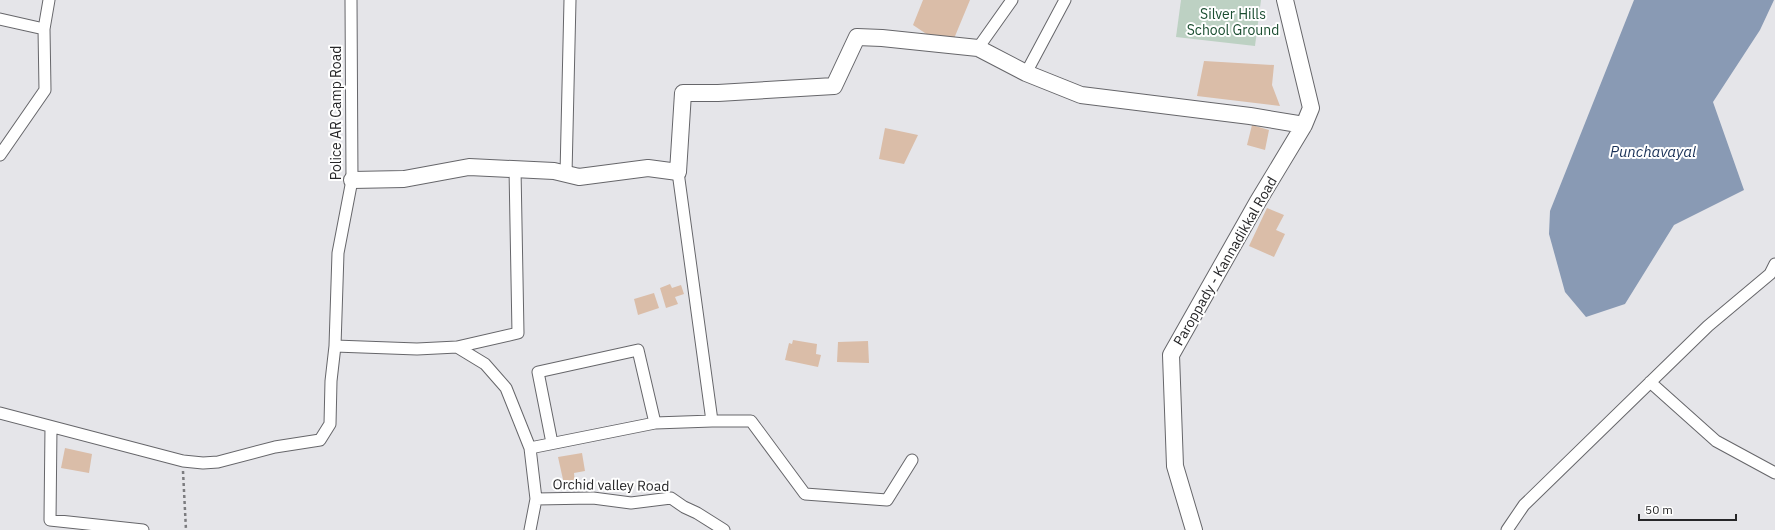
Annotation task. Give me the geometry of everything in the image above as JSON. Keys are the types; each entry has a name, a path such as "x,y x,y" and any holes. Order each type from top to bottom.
{"street":[{"path":"0,155 45,90 44,29 49,0"},
{"name":"Police AR Camp Road","path":"0,413 183,461 203,463 218,462 275,447 320,440 330,424 331,381 335,346 338,253 352,180 351,0"},
{"path":"566,174 570,0"},
{"path":"978,48 1012,0"},
{"path":"1026,73 1065,0"},
{"name":"Paroppady - Kannadikkal Road","path":"1194,530 1175,466 1171,356 1257,203 1304,125 1311,108 1285,0"},
{"path":"0,19 44,29"},
{"path":"712,421 678,172 683,93 718,93 834,86 857,37 882,38 978,48 1026,73 1081,95 1250,116 1304,125"},
{"path":"352,180 404,179 469,166 554,171 579,177 648,168 678,172"},
{"path":"335,346 417,349 457,347 518,334 515,169"},
{"path":"1507,530 1524,505 1708,326 1770,274 1775,264"},
{"path":"457,347 485,364 506,388 530,448 536,499 530,530"},
{"path":"552,443 538,372 638,350 655,423"},
{"path":"1650,382 1716,440 1775,473"},
{"path":"530,448 655,423 751,421 805,494 887,500 912,460"},
{"path":"51,427 50,520 143,530"},
{"name":"Orchid valley Road","path":"536,499 592,498 631,503 671,498 684,508 697,513 724,530"}],"path":[{"path":"183,461 186,530"}],"green space":[{"name":"Silver Hills School Ground","path":"1181,0 1261,0 1255,46 1176,37"}],"water":[{"name":"Punchavayal","path":"1634,0 1774,0 1760,30 1713,102 1744,190 1674,225 1625,304 1586,317 1565,292 1549,234 1550,211"}],"building":[{"path":"923,0 970,0 953,41 934,39 913,25"},
{"path":"1204,61 1274,65 1272,85 1280,106 1197,96"},
{"path":"1252,125 1269,130 1265,150 1247,145"},
{"path":"885,128 918,135 904,164 879,159"},
{"path":"1267,208 1284,215 1276,230 1285,234 1274,257 1249,246"},
{"path":"670,284 672,288 681,285 684,294 675,297 678,304 666,308 660,288"},
{"path":"654,293 659,308 638,315 634,299"},
{"path":"793,340 817,344 816,354 821,355 818,367 785,360 789,343 792,344"},
{"path":"868,341 869,363 837,362 838,342"},
{"path":"65,448 92,454 89,473 61,468"},
{"path":"582,453 585,471 574,473 575,482 564,484 558,457"}]}
